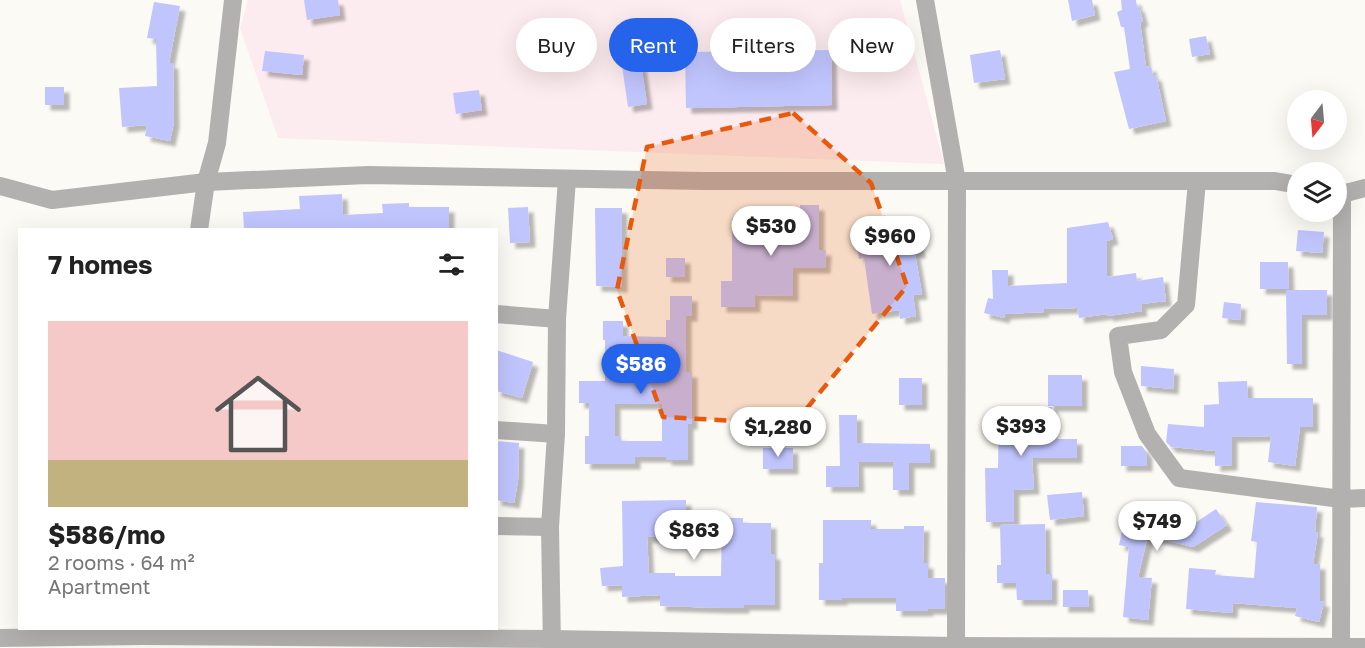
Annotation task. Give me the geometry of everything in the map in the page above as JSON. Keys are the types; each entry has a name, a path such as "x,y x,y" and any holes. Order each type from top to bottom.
{"street":[{"path":"199,228 206,182 218,143 232,0"},
{"path":"925,0 957,182 956,647"},
{"path":"0,186 52,200 206,182 368,175 703,181 1275,181 1287,183"},
{"path":"552,644 550,527 556,434 556,319 567,179"},
{"path":"1197,181 1186,305 1161,330 1118,336 1123,372 1147,434 1179,478 1341,499 1365,498"},
{"path":"1347,191 1365,188"},
{"path":"1339,222 1341,648"},
{"path":"498,314 556,319"},
{"path":"498,430 556,434"},
{"path":"498,526 550,527"},
{"path":"0,638 796,646 1365,647"}],"highlighted area":[{"path":"793,113 871,183 907,286 794,424 663,417 617,290 647,147"}],"shaded area":[{"path":"248,0 900,0 905,18 828,18 828,72 915,72 915,56 944,164 278,138 240,28"}],"building":[{"path":"304,0 338,0 340,15 307,20"},
{"path":"1068,0 1092,0 1095,15 1072,21"},
{"path":"1121,0 1136,0 1137,7 1139,6 1143,21 1140,22 1146,67 1151,66 1153,76 1156,75 1166,121 1129,129 1114,72 1130,69 1124,27 1121,27 1117,12 1122,10"},
{"path":"154,2 180,6 169,63 173,63 174,122 170,141 145,136 147,125 122,127 119,88 157,86 156,39 147,38"},
{"path":"1206,36 1210,54 1192,57 1189,39"},
{"path":"816,50 828,50 832,105 686,108 685,72 698,72 698,52 710,52 710,72 816,72"},
{"path":"1000,50 1005,79 974,83 970,55"},
{"path":"265,51 304,55 302,75 262,71"},
{"path":"623,72 642,72 647,104 628,107"},
{"path":"45,87 64,87 64,105 45,105"},
{"path":"479,90 482,110 456,114 453,93"},
{"path":"342,194 343,215 383,213 382,204 409,203 409,207 449,207 449,228 244,228 243,212 300,209 299,196"},
{"path":"800,205 819,205 819,250 826,250 825,268 793,268 793,296 755,295 755,307 721,307 721,281 732,281 732,218 763,218 763,224 800,224"},
{"path":"528,207 530,242 510,243 508,208"},
{"path":"595,208 622,208 622,287 596,286"},
{"path":"882,222 883,231 916,227 920,253 915,253 922,294 913,295 916,316 900,319 899,310 872,314 864,258 859,259 854,226"},
{"path":"1108,222 1113,239 1107,241 1107,277 1136,273 1137,281 1163,277 1166,301 1141,304 1142,311 1079,318 1077,308 1043,309 1044,312 1005,314 1004,318 984,313 988,298 993,299 992,270 1008,270 1008,286 1067,283 1067,228"},
{"path":"1298,230 1324,232 1322,253 1296,251"},
{"path":"666,258 685,258 685,277 666,277"},
{"path":"1260,262 1288,262 1289,289 1260,289"},
{"path":"1286,290 1327,290 1327,315 1302,315 1302,364 1287,364"},
{"path":"670,296 692,296 692,316 686,316 686,372 692,372 692,424 688,424 688,460 635,457 635,464 585,464 585,436 589,436 589,403 579,403 579,381 605,381 603,321 623,321 623,336 666,337 666,320 670,320","holes":["615,404 662,404 662,441 621,441 621,436 615,436"]},
{"path":"1224,302 1241,304 1240,320 1222,318"},
{"path":"498,351 533,362 522,398 498,392"},
{"path":"1141,366 1174,369 1173,389 1141,386"},
{"path":"1048,375 1082,375 1082,406 1048,406"},
{"path":"899,378 922,378 922,405 899,405"},
{"path":"1247,381 1248,398 1313,398 1313,427 1300,427 1295,466 1268,462 1271,436 1232,437 1232,465 1215,466 1215,451 1171,447 1166,442 1168,424 1204,427 1204,405 1219,404 1218,382"},
{"path":"999,407 1052,407 1051,439 1077,439 1077,458 1032,458 1034,489 1014,490 1014,522 986,522 985,468 998,468"},
{"path":"839,415 857,415 857,443 930,444 930,463 909,463 909,490 893,490 893,462 858,462 859,487 826,487 826,466 840,466"},
{"path":"498,441 519,443 518,481 514,503 498,500"},
{"path":"1121,446 1142,446 1147,453 1147,466 1121,466"},
{"path":"763,448 793,448 793,469 763,469"},
{"path":"1082,492 1084,516 1050,520 1047,495"},
{"path":"686,500 686,537 647,537 649,573 675,573 675,576 721,576 722,518 743,518 743,523 771,523 771,554 775,554 775,605 744,605 744,608 660,606 660,595 622,597 622,585 602,586 600,568 623,566 622,501"},
{"path":"1256,502 1317,507 1315,532 1318,532 1313,564 1320,564 1320,601 1324,602 1319,622 1295,616 1297,608 1233,603 1232,613 1186,609 1189,568 1216,570 1215,575 1254,578 1257,542 1251,541"},
{"path":"1216,509 1227,525 1193,547 1148,536 1138,577 1152,578 1148,620 1123,617 1129,547 1119,545 1126,514 1161,523 1163,515 1195,523"},
{"path":"823,520 871,520 871,529 904,529 904,526 924,526 923,563 928,563 928,578 945,578 945,609 896,611 896,598 819,600 819,563 823,563"},
{"path":"1045,524 1046,574 1052,574 1052,600 1017,600 1016,583 997,583 997,565 1001,565 1000,525"},
{"path":"1063,590 1088,590 1089,607 1063,607"}]}
